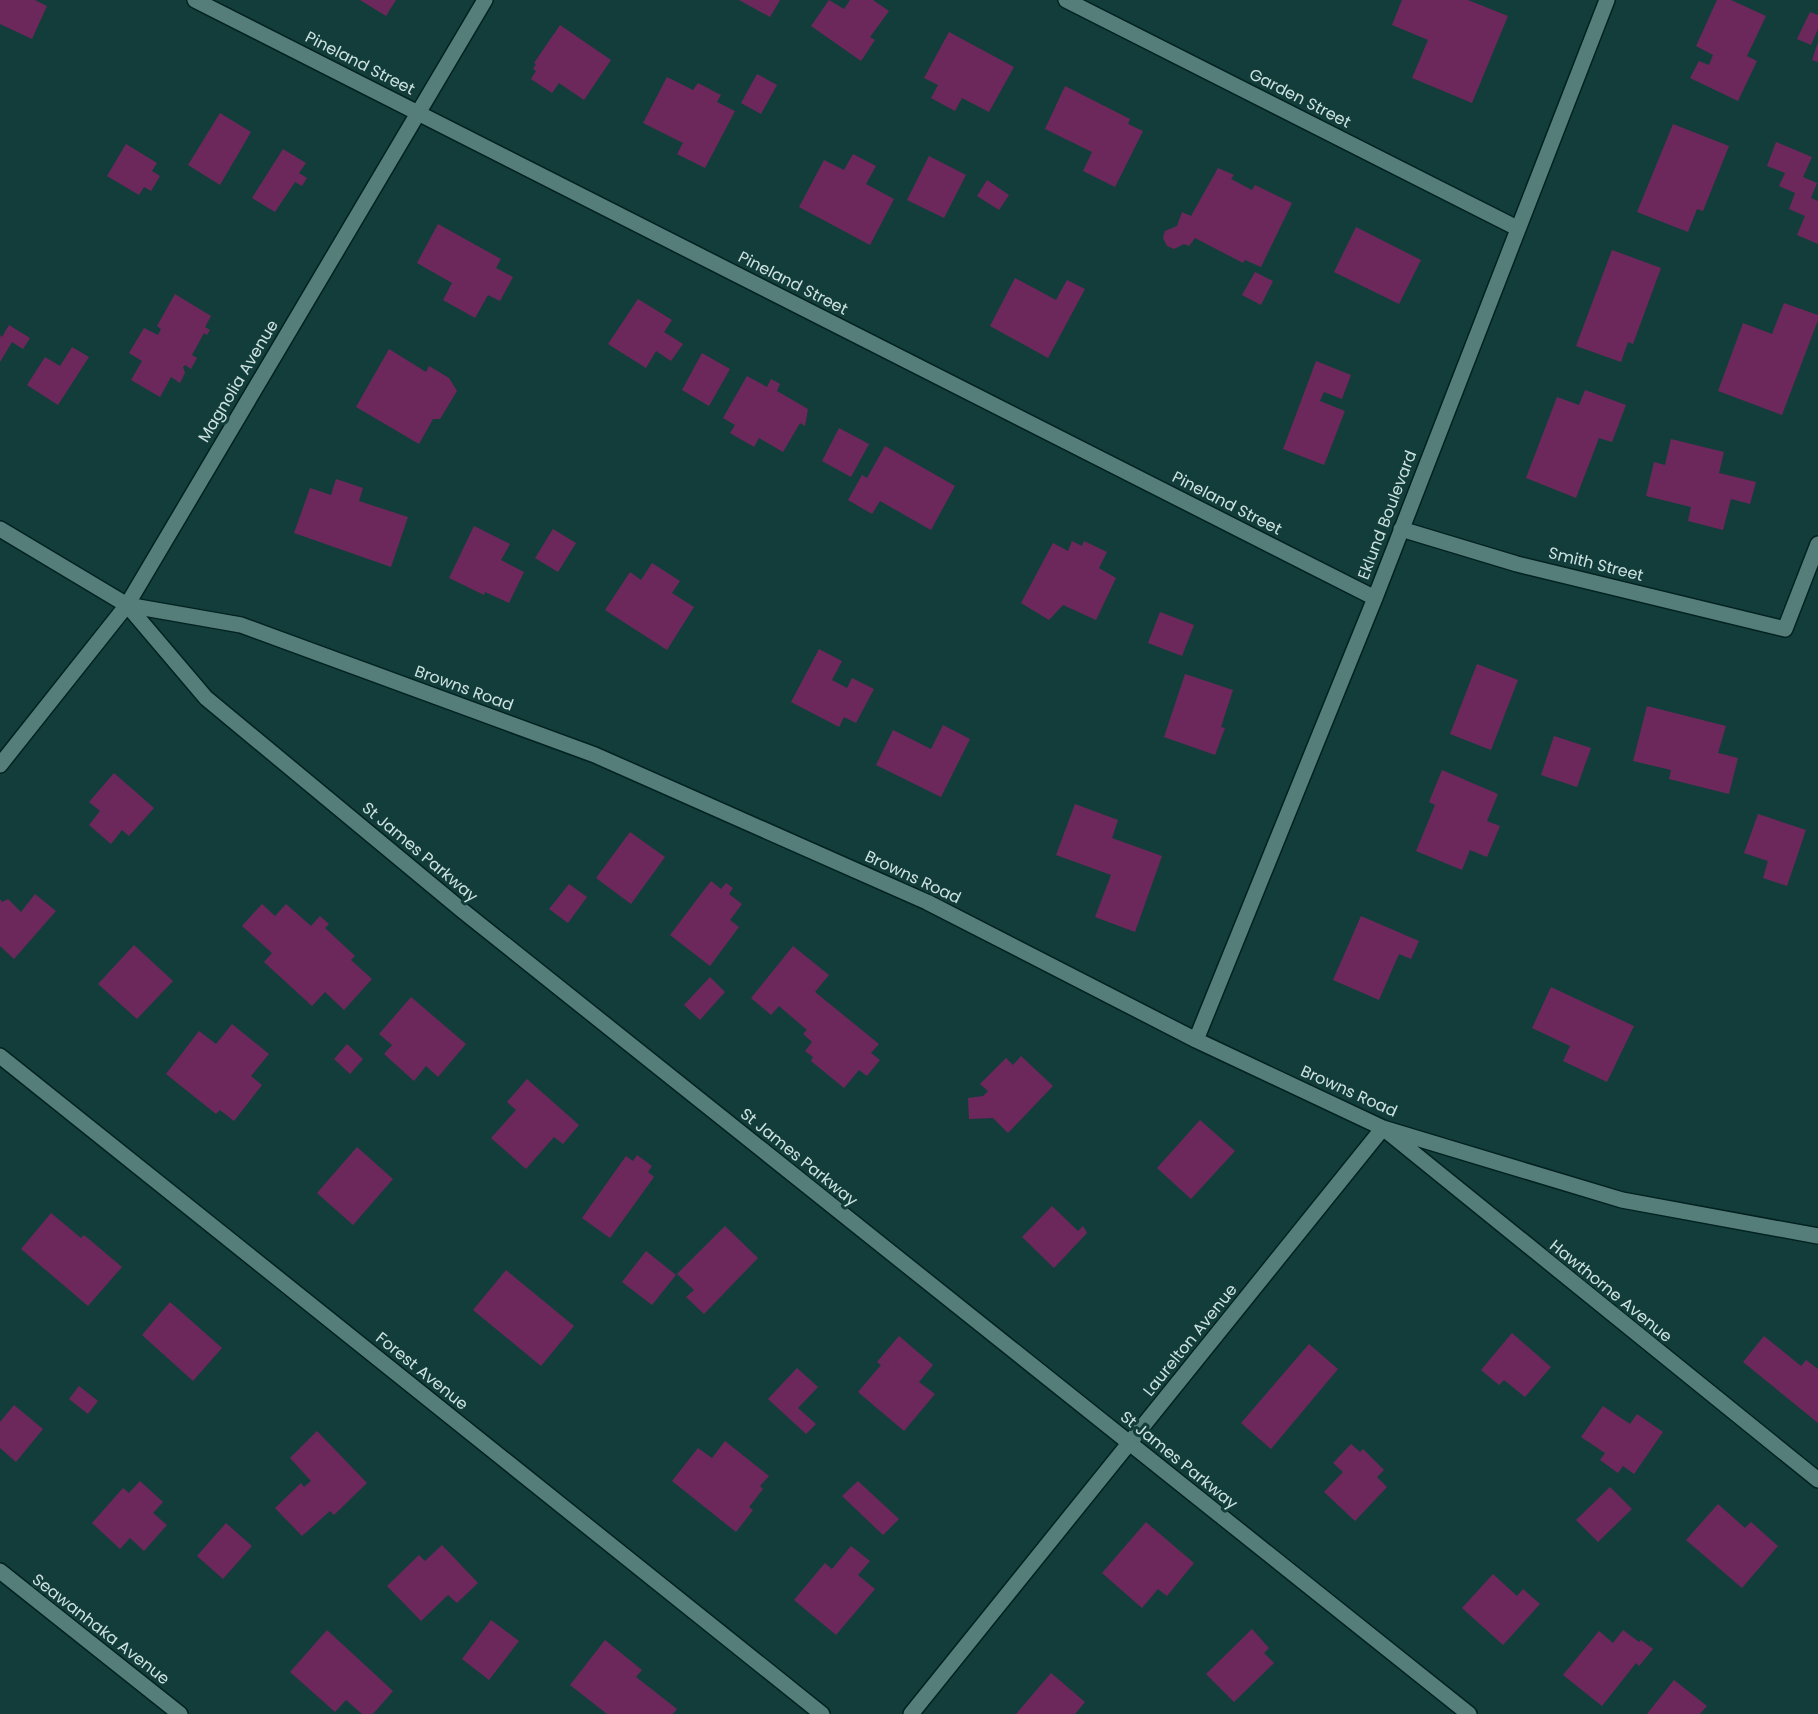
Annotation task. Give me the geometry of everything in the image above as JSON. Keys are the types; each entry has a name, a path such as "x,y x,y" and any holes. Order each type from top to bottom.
{"street":[{"name":"Pineland Street","path":"195,0 1375,598"},
{"name":"Magnolia Avenue","path":"0,765 127,605 485,0"},
{"name":"Garden Street","path":"1066,0 1517,228"},
{"name":"Eklund Boulevard","path":"1196,1040 1375,598 1607,0"},
{"name":"Browns Road","path":"0,529 127,605 241,625 595,755 927,902 1196,1040 1383,1128 1622,1200 1818,1236"},
{"name":"Smith Street","path":"1401,529 1518,564 1785,629 1818,544"},
{"name":"St James Parkway","path":"127,605 206,698 463,911 1469,1714"},
{"name":"Forest Avenue","path":"0,1056 822,1714"},
{"name":"Laurelton Avenue","path":"911,1714 1383,1128"},
{"name":"Hawthorne Avenue","path":"1383,1128 1818,1480"},
{"name":"Seawanhaka Avenue","path":"0,1572 180,1714"}],"building":[{"path":"0,0 35,0 47,6 32,39 0,24"},
{"path":"360,0 396,0 386,16"},
{"path":"739,0 780,0 770,17"},
{"path":"829,0 844,9 850,0 873,0 889,11 870,37 875,40 861,61 811,26"},
{"path":"1402,0 1468,0 1508,16 1472,103 1412,78 1428,40 1392,25"},
{"path":"1717,0 1731,0 1766,16 1747,56 1757,61 1738,101 1690,78 1699,61 1709,65 1713,55 1696,46"},
{"path":"1810,12 1818,15 1818,29 1811,45 1797,39"},
{"path":"560,25 611,60 584,100 559,83 552,93 531,79 536,71 533,69 536,64 534,63"},
{"path":"949,32 1014,67 989,112 962,98 955,111 931,98 938,85 924,78"},
{"path":"1818,42 1818,62 1812,60"},
{"path":"757,74 777,85 761,114 741,103"},
{"path":"667,77 693,90 698,83 721,95 717,102 735,111 705,168 677,154 683,143 643,123"},
{"path":"1065,86 1130,119 1128,124 1143,131 1115,187 1083,171 1092,152 1045,129"},
{"path":"220,113 251,132 220,185 188,165"},
{"path":"1673,124 1729,146 1703,211 1697,209 1688,232 1637,212"},
{"path":"1776,142 1812,157 1803,177 1817,183 1811,198 1818,201 1818,244 1797,235 1805,216 1789,209 1795,193 1779,186 1785,173 1767,166"},
{"path":"126,144 157,163 152,171 160,176 151,191 144,187 139,195 107,176"},
{"path":"283,149 306,163 299,173 307,178 302,186 295,182 275,212 252,198"},
{"path":"853,154 876,166 866,184 894,199 870,245 799,207 824,160 844,170"},
{"path":"929,156 966,175 944,218 907,200"},
{"path":"1218,168 1234,175 1231,179 1252,190 1255,185 1292,203 1261,267 1245,260 1243,263 1195,238 1189,246 1184,244 1174,249 1167,246 1163,238 1165,231 1177,226 1182,212 1191,216"},
{"path":"987,180 1009,195 999,210 977,196"},
{"path":"438,224 501,259 496,268 513,277 500,301 488,295 475,318 443,300 452,283 417,263"},
{"path":"1356,227 1421,260 1399,304 1334,272"},
{"path":"1612,250 1661,268 1633,344 1628,342 1621,362 1576,346"},
{"path":"1255,272 1273,281 1261,305 1242,295"},
{"path":"1015,278 1056,300 1067,280 1085,289 1048,358 990,326"},
{"path":"175,294 211,316 205,327 210,330 207,335 204,333 192,355 197,358 191,369 185,365 183,367 185,373 180,383 171,377 160,397 131,380 142,361 129,353 144,328 158,335 161,329 157,326"},
{"path":"638,299 672,320 664,332 683,344 671,361 656,351 646,368 608,344"},
{"path":"1784,303 1818,315 1818,320 1782,415 1718,391 1743,323 1772,334"},
{"path":"9,325 30,338 23,349 12,342 0,362 0,335 2,337"},
{"path":"72,347 89,357 58,405 27,385 45,357 60,366"},
{"path":"389,349 426,372 429,366 449,378 457,391 440,419 433,419 419,444 356,407"},
{"path":"702,353 730,369 709,406 682,390"},
{"path":"1316,361 1351,375 1342,399 1324,392 1320,401 1345,411 1324,465 1283,449"},
{"path":"747,376 767,387 771,379 780,384 777,391 808,409 805,426 800,423 783,452 759,438 754,447 730,433 735,425 723,418"},
{"path":"1585,390 1626,405 1612,442 1599,438 1576,498 1526,478 1557,397 1579,405"},
{"path":"839,428 869,444 851,477 822,461"},
{"path":"1671,439 1724,452 1719,473 1756,482 1750,504 1731,499 1723,530 1688,521 1691,507 1646,496 1654,462 1665,465"},
{"path":"885,446 955,486 931,530 880,501 872,514 848,500 862,475 867,478"},
{"path":"336,479 363,488 359,501 408,517 391,567 294,533 310,488 331,495"},
{"path":"474,526 510,544 501,560 524,572 509,603 485,592 484,595 449,578"},
{"path":"553,529 576,543 558,572 535,558"},
{"path":"1072,541 1082,546 1084,541 1107,552 1099,568 1116,578 1096,620 1063,605 1049,620 1021,603 1053,543 1068,551"},
{"path":"652,563 680,581 672,593 694,607 667,650 605,610 630,572 641,580"},
{"path":"1160,612 1194,625 1182,656 1148,643"},
{"path":"819,649 842,661 832,680 847,688 852,678 874,689 856,723 844,717 839,727 791,702"},
{"path":"1477,664 1518,680 1491,750 1450,734"},
{"path":"1185,674 1233,690 1221,727 1225,728 1215,755 1164,737"},
{"path":"1647,706 1726,726 1718,753 1738,758 1729,794 1669,779 1671,770 1633,761"},
{"path":"943,725 970,739 941,797 876,765 893,730 931,749"},
{"path":"1554,736 1591,748 1577,787 1541,775"},
{"path":"1442,770 1498,794 1487,821 1500,826 1487,857 1470,850 1462,870 1416,851 1435,805 1429,802"},
{"path":"114,773 154,808 129,836 122,830 111,844 89,825 100,811 89,802"},
{"path":"1075,804 1118,820 1112,838 1162,856 1135,932 1095,917 1111,875 1056,855"},
{"path":"1758,814 1806,830 1787,886 1763,878 1768,861 1744,853"},
{"path":"630,832 665,857 631,904 596,878"},
{"path":"711,881 721,889 726,883 733,888 729,894 742,904 730,920 739,927 710,966 670,935"},
{"path":"569,884 587,897 568,923 549,909"},
{"path":"35,894 56,911 14,959 0,946 0,899 2,902 8,899 21,912"},
{"path":"262,904 275,916 286,904 311,926 320,916 329,924 325,928 355,956 351,960 372,979 344,1010 325,992 312,1006 264,962 272,953 242,926"},
{"path":"1361,916 1419,941 1411,959 1399,954 1379,1000 1333,980"},
{"path":"134,945 173,981 137,1019 98,984"},
{"path":"793,946 829,975 815,992 879,1044 871,1053 880,1060 867,1076 859,1070 844,1088 811,1061 813,1057 805,1051 812,1042 803,1034 807,1030 779,1006 771,1015 751,998"},
{"path":"710,977 725,992 700,1020 684,1005"},
{"path":"1551,987 1634,1026 1607,1082 1563,1061 1570,1046 1532,1028"},
{"path":"411,997 466,1044 438,1077 426,1066 414,1081 384,1054 392,1045 379,1034"},
{"path":"232,1024 269,1054 251,1076 262,1085 234,1121 220,1110 216,1114 166,1074 199,1031 216,1044"},
{"path":"347,1044 363,1059 350,1074 334,1059"},
{"path":"1021,1056 1053,1086 1008,1133 993,1118 969,1119 968,1098 983,1096 988,1091 980,1084 1006,1058 1013,1065"},
{"path":"527,1079 579,1125 563,1144 554,1137 526,1169 491,1138 516,1110 507,1102"},
{"path":"1200,1120 1235,1151 1191,1199 1157,1168"},
{"path":"357,1147 393,1179 353,1225 317,1193"},
{"path":"637,1155 652,1166 648,1172 654,1177 610,1238 582,1218 626,1156 633,1161"},
{"path":"1052,1206 1078,1231 1083,1226 1087,1233 1054,1268 1022,1237"},
{"path":"51,1213 81,1238 84,1235 122,1267 88,1306 21,1249"},
{"path":"725,1226 758,1258 704,1314 686,1297 694,1290 677,1274"},
{"path":"646,1251 676,1275 652,1305 622,1282"},
{"path":"506,1270 574,1326 541,1366 473,1310"},
{"path":"170,1302 222,1348 193,1381 142,1335"},
{"path":"1512,1333 1551,1367 1525,1397 1504,1380 1499,1385 1481,1370"},
{"path":"899,1336 933,1365 919,1382 935,1394 904,1431 858,1392 881,1365 877,1362"},
{"path":"1764,1336 1801,1366 1806,1360 1818,1369 1818,1423 1743,1362"},
{"path":"1309,1344 1338,1369 1271,1449 1241,1423"},
{"path":"797,1368 818,1387 798,1408 816,1424 806,1434 768,1399"},
{"path":"79,1386 98,1401 88,1414 69,1399"},
{"path":"14,1405 43,1429 16,1462 0,1448 0,1422"},
{"path":"1603,1406 1630,1424 1637,1414 1663,1432 1634,1474 1623,1466 1618,1473 1600,1460 1605,1453 1581,1437"},
{"path":"317,1431 367,1483 334,1515 330,1511 302,1536 275,1508 301,1483 304,1487 311,1481 290,1458"},
{"path":"725,1441 769,1476 760,1486 763,1489 749,1507 753,1510 736,1532 672,1481 698,1448 712,1458"},
{"path":"1351,1444 1360,1452 1363,1449 1384,1470 1377,1477 1387,1487 1355,1521 1324,1492 1343,1472 1333,1463"},
{"path":"140,1481 163,1502 153,1513 167,1525 144,1551 130,1538 120,1549 92,1523 123,1488 129,1493"},
{"path":"858,1481 899,1519 883,1535 842,1496"},
{"path":"1610,1487 1632,1509 1598,1542 1576,1520"},
{"path":"1718,1504 1745,1528 1751,1522 1778,1546 1742,1588 1686,1540"},
{"path":"1146,1522 1194,1563 1167,1596 1158,1589 1142,1608 1102,1573"},
{"path":"226,1523 252,1546 223,1579 197,1556"},
{"path":"442,1545 478,1583 457,1603 448,1595 421,1621 387,1586 419,1555 425,1561"},
{"path":"851,1546 870,1561 858,1575 875,1589 836,1635 794,1600 825,1563 832,1569"},
{"path":"1493,1574 1517,1596 1523,1589 1540,1604 1503,1645 1462,1608"},
{"path":"491,1620 519,1641 489,1680 462,1659"},
{"path":"1252,1629 1269,1648 1264,1653 1274,1663 1234,1702 1206,1674"},
{"path":"327,1630 393,1691 373,1714 362,1714 346,1700 335,1712 290,1672"},
{"path":"1623,1630 1653,1649 1639,1666 1636,1663 1602,1706 1563,1675 1599,1631 1613,1643"},
{"path":"605,1640 642,1670 636,1677 677,1709 673,1714 607,1714 570,1685"},
{"path":"1051,1673 1085,1702 1075,1714 1016,1714"},
{"path":"1674,1680 1707,1706 1700,1714 1647,1714"}]}
